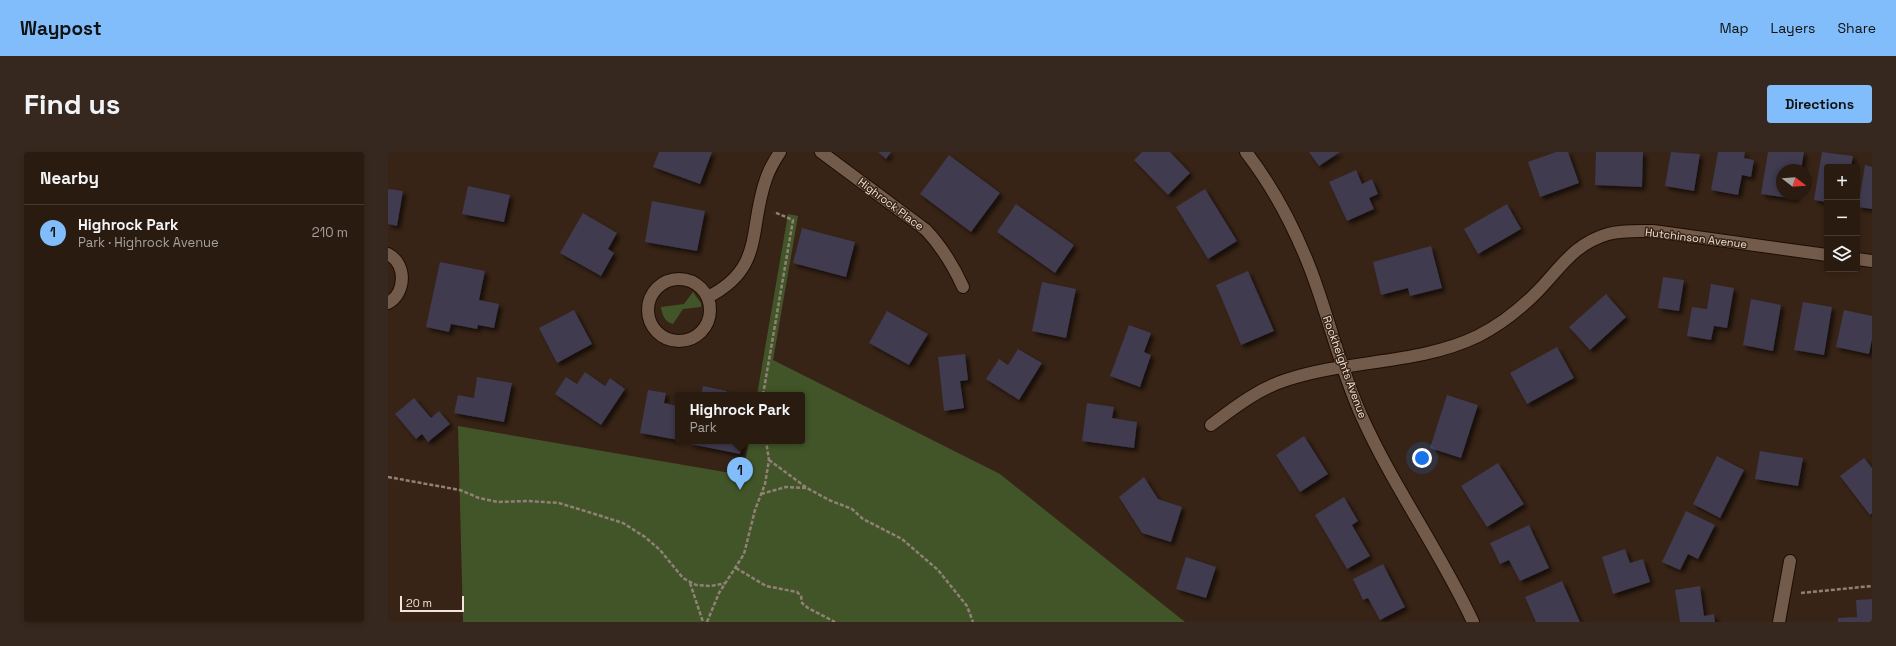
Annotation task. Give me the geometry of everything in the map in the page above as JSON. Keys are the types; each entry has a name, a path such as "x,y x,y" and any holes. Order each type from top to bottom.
{"street":[{"path":"708,297 728,285 740,272 749,258 754,241 766,180 780,152"},
{"name":"Highrock Place","path":"821,152 926,230 951,261 963,287"},
{"name":"Rockheights Avenue","path":"1246,152 1278,200 1301,245 1319,292 1342,366 1372,440 1440,558 1473,622"},
{"name":"Hutchinson Avenue","path":"1211,425 1260,391 1286,380 1342,366 1434,352 1479,335 1500,323 1520,308 1537,292 1568,256 1587,243 1607,234 1630,230 1653,231 1824,255"},
{"path":"388,254 399,264 402,274 402,285 398,295 388,303"},
{"path":"1860,259 1872,261"},
{"path":"674,279 684,279 694,282 708,297 710,318 698,335 689,340 679,341 668,339 659,334 652,326 649,317 649,302 656,288 664,282 674,279"},
{"path":"1779,622 1790,561"}],"path":[{"path":"760,206 793,220 764,392"},
{"path":"707,622 720,593 744,554 754,510 765,484 769,460 766,444"},
{"path":"769,460 807,488 829,500 852,509 863,520 902,539 938,570 967,606 973,622"},
{"path":"388,477 460,490 479,498 498,502 527,501 559,503 623,523 645,537 660,550 683,578 689,582 696,586 710,586 726,583"},
{"path":"761,494 786,487 807,488"},
{"path":"736,568 766,586 797,592 801,596 802,603 808,608 834,622"},
{"path":"689,582 703,622"},
{"path":"1784,594 1872,586"}],"green space":[{"path":"788,214 798,216 773,360 1000,474 1185,622 463,622 458,426 742,475 748,444 805,444 805,392 758,392"},
{"path":"693,292 701,303 701,307 683,309 673,324 668,322 663,315 661,307 684,304"}],"building":[{"path":"659,152 712,152 700,184 653,167"},
{"path":"878,152 891,152 886,159"},
{"path":"1142,152 1170,152 1190,173 1168,195 1134,160"},
{"path":"1309,152 1340,152 1319,166"},
{"path":"1556,152 1568,152 1579,183 1540,197 1528,162"},
{"path":"1596,152 1643,152 1642,187 1595,185"},
{"path":"1671,152 1700,154 1694,191 1665,186"},
{"path":"1718,152 1745,152 1744,158 1754,160 1751,177 1742,175 1738,195 1711,190"},
{"path":"1768,152 1804,152 1802,164 1776,164 1776,196 1761,194"},
{"path":"1822,152 1853,156 1852,164 1824,164 1824,202 1814,200"},
{"path":"949,155 1000,193 971,232 920,194"},
{"path":"1865,165 1872,167 1872,209 1860,207 1860,195"},
{"path":"1356,170 1362,184 1372,179 1378,194 1369,198 1374,209 1347,221 1329,182"},
{"path":"468,186 510,195 504,222 462,214"},
{"path":"388,189 403,191 397,226 388,224"},
{"path":"1205,189 1237,241 1208,259 1176,207"},
{"path":"652,201 705,211 697,251 645,242"},
{"path":"1016,204 1074,245 1055,273 997,232"},
{"path":"1507,204 1521,229 1478,254 1464,229"},
{"path":"583,213 617,233 608,249 614,253 601,276 560,253"},
{"path":"802,228 855,242 846,277 793,263"},
{"path":"1431,246 1442,288 1410,296 1408,288 1381,295 1373,262"},
{"path":"440,262 485,271 479,300 499,304 494,328 478,325 477,329 451,324 449,332 426,327"},
{"path":"1248,271 1274,331 1241,345 1216,285"},
{"path":"1663,277 1684,280 1679,311 1658,308"},
{"path":"1042,282 1076,289 1066,338 1032,331"},
{"path":"1711,284 1734,288 1727,328 1714,326 1711,340 1687,336 1692,307 1707,309"},
{"path":"1606,294 1626,317 1590,350 1569,327"},
{"path":"1751,299 1781,305 1773,351 1743,345"},
{"path":"1803,302 1832,307 1824,355 1794,350"},
{"path":"574,310 592,344 557,363 539,328"},
{"path":"1844,310 1872,316 1872,339 1869,354 1836,347"},
{"path":"887,311 928,334 909,365 869,343"},
{"path":"1129,325 1151,333 1144,352 1151,355 1140,387 1110,376"},
{"path":"1557,347 1574,378 1527,404 1510,373"},
{"path":"1018,349 1042,363 1019,400 986,379 999,359 1008,365"},
{"path":"965,354 968,380 960,381 964,408 944,411 938,357"},
{"path":"585,372 605,386 610,378 625,389 601,425 555,394 566,377 577,384"},
{"path":"477,377 512,383 504,422 454,413 458,395 474,398"},
{"path":"703,386 727,391 727,392 702,392"},
{"path":"648,390 666,393 664,403 675,405 675,439 640,433"},
{"path":"1447,395 1478,405 1461,458 1430,448"},
{"path":"414,398 431,418 439,411 450,424 428,442 422,434 416,439 395,414"},
{"path":"1087,403 1114,407 1112,418 1137,422 1134,448 1082,441"},
{"path":"1304,436 1328,474 1300,492 1276,455"},
{"path":"690,444 742,444 740,454"},
{"path":"1760,451 1803,458 1798,486 1755,479"},
{"path":"1717,456 1744,470 1720,518 1693,504"},
{"path":"1864,458 1872,468 1872,513 1870,515 1840,476"},
{"path":"1498,463 1524,504 1487,527 1461,486"},
{"path":"1144,477 1158,499 1182,507 1171,542 1142,533 1119,497"},
{"path":"1344,497 1358,521 1352,525 1370,556 1347,569 1315,515"},
{"path":"1686,511 1715,525 1698,559 1688,554 1680,570 1662,562"},
{"path":"1529,525 1549,568 1520,581 1509,560 1500,564 1490,543"},
{"path":"1625,549 1630,563 1643,559 1650,582 1613,594 1602,557"},
{"path":"1186,557 1216,567 1206,598 1176,589"},
{"path":"1383,564 1405,607 1380,620 1368,598 1363,600 1353,579"},
{"path":"1562,581 1580,622 1536,622 1525,597"},
{"path":"1700,586 1704,616 1714,614 1715,622 1680,622 1675,590"},
{"path":"1872,599 1872,622 1838,622 1838,618 1857,617 1856,600"}],"place":[{"name":"Highrock Park","path":"740,490"}]}
